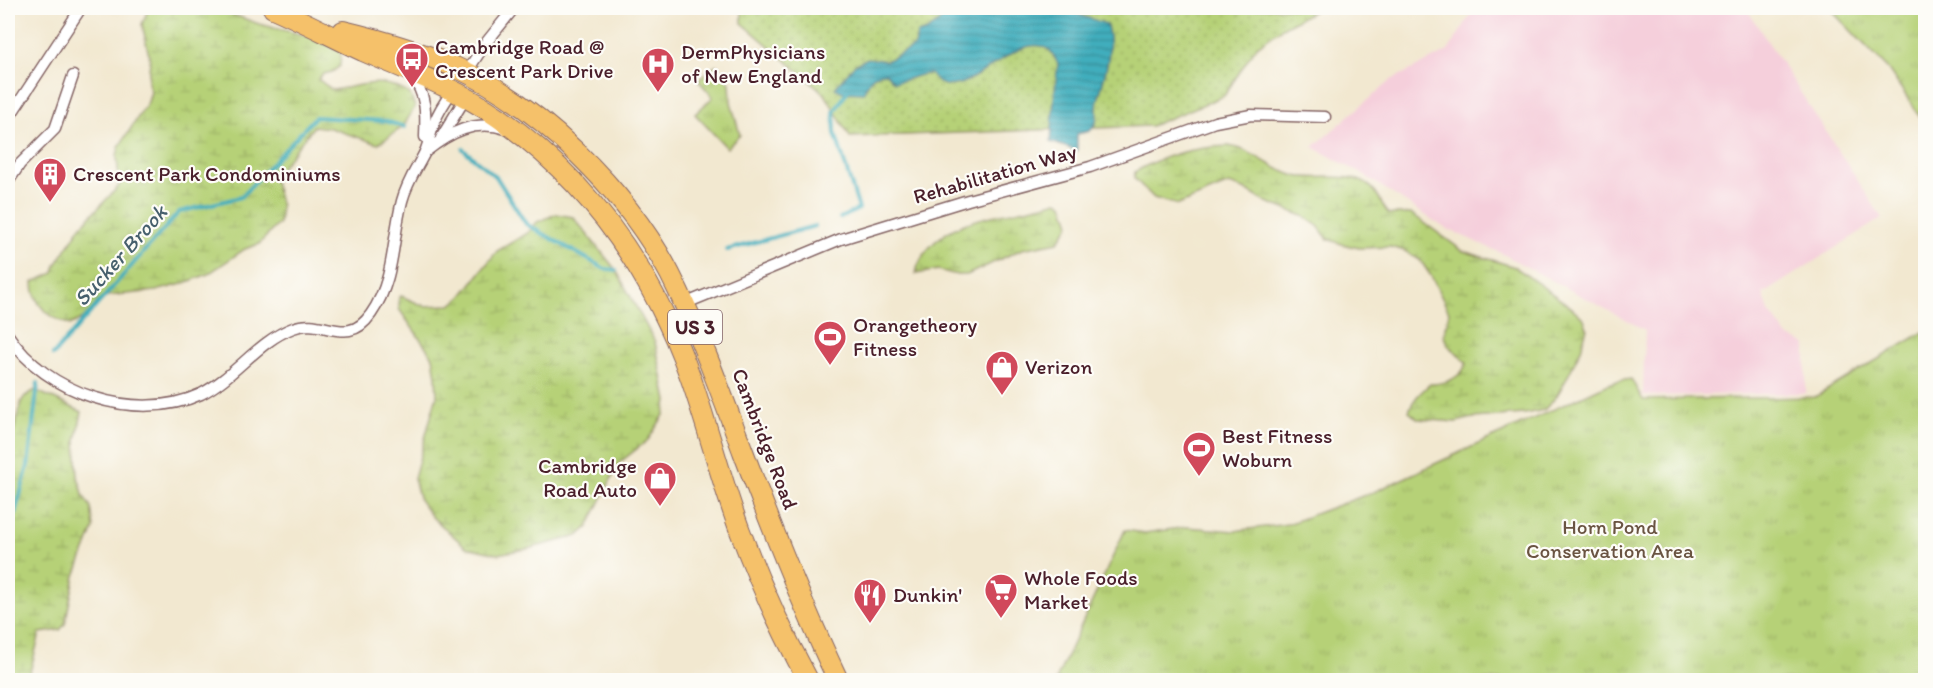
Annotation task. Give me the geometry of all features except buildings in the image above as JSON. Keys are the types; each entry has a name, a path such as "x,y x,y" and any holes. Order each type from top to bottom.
{"highway":[{"name":"Cambridge Road","path":"273,8 459,93 538,148 596,208 644,275 677,342 748,551 806,681"},
{"name":"Cambridge Road","path":"302,21 392,44 466,72 514,103 592,168 626,207 669,273 714,369 744,453 838,681"},
{"path":"459,93 466,72"},
{"path":"718,463 744,453"}],"street":[{"path":"8,119 81,8"},
{"path":"466,72 487,40 514,8"},
{"path":"399,66 412,77 423,95 426,118 424,152"},
{"path":"8,182 20,164 55,129 73,76"},
{"path":"439,141 459,93"},
{"path":"8,335 26,360 64,385 112,402 155,404 200,394 235,370 273,339 295,327 311,325 344,332 352,330 370,315 386,286 402,201 412,173 424,152 438,114 459,93"},
{"name":"Rehabilitation Way","path":"684,304 841,239 1100,164 1215,122 1251,115 1325,117"},
{"path":"424,152 460,130 492,125 506,129 538,148"}],"shaded area":[{"path":"1475,8 1746,8 1882,218 1763,294 1769,311 1787,336 1806,344 1806,393 1643,396 1645,330 1501,253 1445,228 1367,177 1313,147 1391,80 1448,51"}],"green space":[{"path":"215,8 259,24 316,38 338,48 341,54 340,66 318,79 332,90 380,83 399,88 410,94 415,107 403,127 378,144 330,128 314,126 273,178 281,206 279,223 259,244 245,249 208,274 182,284 156,291 107,296 97,303 85,317 70,325 44,310 36,298 33,282 54,273 56,265 81,226 119,186 117,155 120,145 148,102 151,91 148,83 150,60 142,24 148,10"},
{"path":"742,8 1319,8 1282,28 1256,47 1224,96 1151,126 850,137 825,94 742,23"},
{"path":"1925,8 1925,124 1888,69 1830,9"},
{"path":"716,65 730,83 731,102 740,135 727,148 695,114 713,97 698,80"},
{"path":"1229,146 1247,152 1296,176 1342,177 1360,181 1375,191 1389,214 1412,214 1463,251 1515,267 1571,307 1584,319 1587,328 1581,349 1556,397 1544,410 1524,414 1473,418 1456,422 1418,419 1409,412 1417,397 1430,384 1447,382 1456,377 1467,363 1448,345 1444,336 1449,312 1431,276 1420,260 1405,251 1391,247 1359,248 1328,239 1318,226 1303,216 1229,184 1178,205 1154,198 1134,178 1135,172 1169,157 1193,150"},
{"path":"1057,201 1063,203 1070,224 1058,242 1022,249 967,275 938,270 916,274 925,253 937,240 952,230 986,217"},
{"path":"556,214 573,217 616,270 655,342 667,401 664,415 648,440 619,463 588,527 578,536 497,554 466,547 432,517 420,501 414,478 437,395 436,377 433,357 399,309 399,299 401,296 424,306 451,305 461,297 497,251 528,233 537,222"},
{"name":"Horn Pond Conservation Area","path":"1925,331 1925,680 1056,680 1125,530 1145,533 1187,527 1234,531 1288,524 1376,491 1613,382 1631,379 1643,400 1815,397"},
{"path":"35,390 82,412 76,441 78,477 84,497 91,507 94,528 75,576 65,624 60,630 40,633 28,680 8,680 8,454 21,402 25,396"}],"water":[{"path":"956,8 1060,8 1106,24 1109,52 1098,100 1097,120 1090,131 1077,134 1077,151 1051,142 1058,64 1050,50 1036,45 1011,54 970,80 957,85 945,85 930,74 894,82 886,73 881,73 874,76 863,93 843,92 835,88 855,64 868,58 886,61 915,46 917,34 927,31"}],"waterway":[{"name":"Sucker Brook","path":"840,218 859,209 835,133 834,112 849,89"},
{"name":"Sucker Brook","path":"53,355 179,212 241,197 315,117 385,121 405,127"},
{"name":"Sucker Brook","path":"463,149 497,178 526,224 605,269 616,270"},
{"name":"Sucker Brook","path":"727,250 815,226"},
{"name":"Sucker Brook","path":"8,532 28,466 38,383"}],"place":[{"name":"Cambridge Road @ Crescent Park Drive","path":"412,88"},
{"name":"DermPhysicians of New England","path":"658,93"},
{"name":"Crescent Park Condominiums","path":"50,203"},
{"name":"Orangetheory Fitness","path":"830,366"},
{"name":"Verizon","path":"1002,396"},
{"name":"Best Fitness Woburn","path":"1199,477"},
{"name":"Cambridge Road Auto","path":"660,507"},
{"name":"Whole Foods Market","path":"1001,619"},
{"name":"Dunkin'","path":"870,624"}]}
